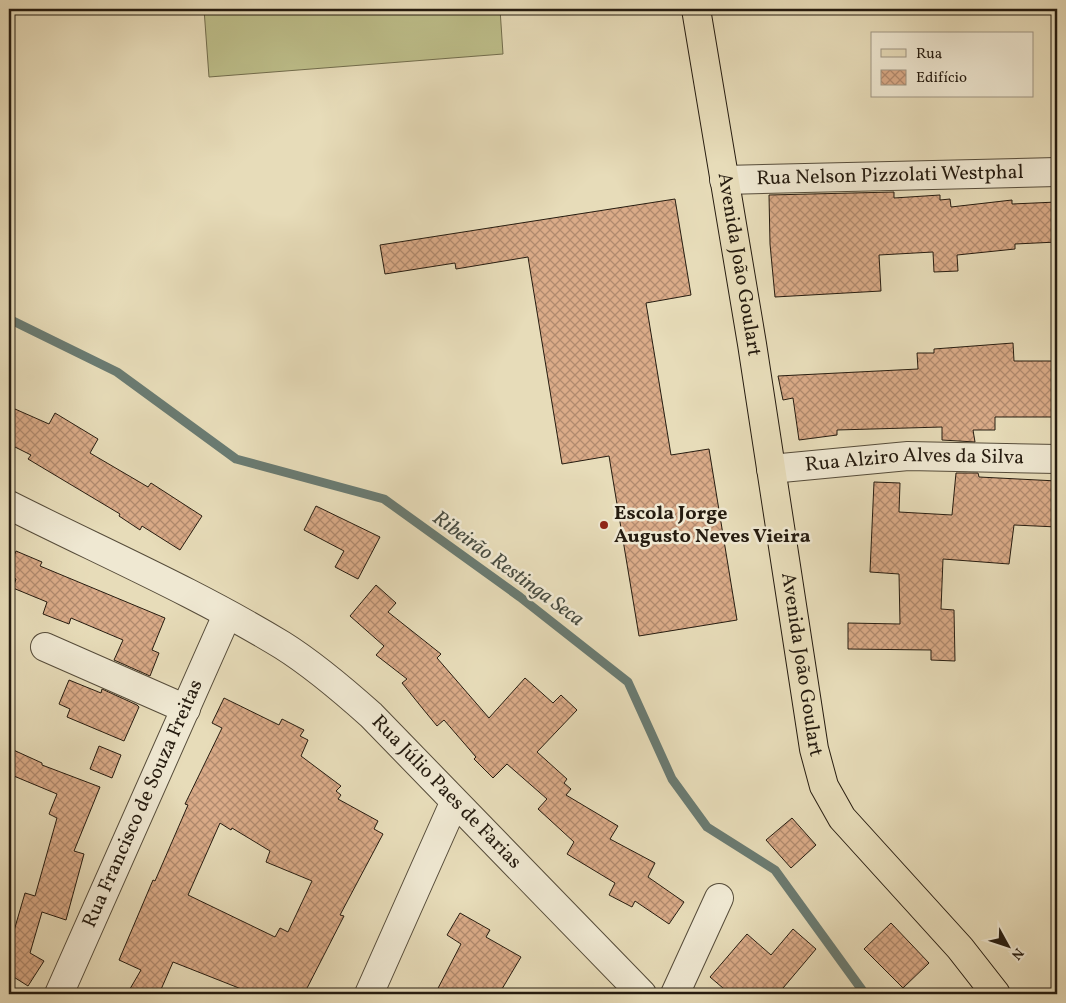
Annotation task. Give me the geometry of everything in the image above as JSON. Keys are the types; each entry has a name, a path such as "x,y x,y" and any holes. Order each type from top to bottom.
{"main road":[{"name":"Avenida João Goulart","path":"696,9 771,468 814,749 824,786 842,818 960,948 996,994"}],"street":[{"name":"Rua Nelson Pizzolati Westphal","path":"724,180 1057,172"},
{"name":"Rua Alziro Alves da Silva","path":"771,468 908,456 1057,459"},
{"name":"Rua Júlio Paes de Farias","path":"9,505 227,615 283,646 326,675 371,715 454,803 642,994"},
{"name":"Rua Francisco de Souza Freitas","path":"59,994 227,615"},
{"path":"45,648 186,709"},
{"path":"369,994 454,803"},
{"path":"675,994 719,898"}],"green space":[{"path":"204,9 500,9 503,54 209,77"}],"building":[{"path":"894,192 894,198 940,195 940,200 950,199 951,207 1012,200 1012,204 1057,202 1057,242 1015,244 1015,249 957,255 958,271 934,272 933,252 879,255 881,291 775,297 770,244 769,195"},
{"path":"675,199 691,295 646,303 671,455 709,449 737,620 639,636 609,456 562,464 528,257 456,269 455,263 385,274 380,245"},
{"path":"1013,343 1014,361 1057,361 1057,417 995,417 995,430 973,430 975,442 942,440 942,427 837,430 837,435 799,440 793,398 783,400 778,376 918,369 917,353 934,353 934,349"},
{"path":"15,409 49,424 55,413 98,439 90,453 148,487 151,483 202,516 180,550 142,526 140,530 119,516 120,514 28,459 31,455 9,444 9,423"},
{"path":"956,473 978,473 979,477 1057,481 1057,527 1014,525 1009,564 943,559 941,609 954,610 955,661 931,660 931,650 848,649 848,623 900,624 899,574 870,572 874,482 900,483 899,512 952,515"},
{"path":"316,506 380,537 358,579 335,567 344,551 304,530"},
{"path":"16,551 42,562 40,566 165,618 152,650 159,653 150,676 114,660 123,640 71,618 69,624 43,614 47,602 13,588 16,579 9,576 9,568"},
{"path":"376,585 396,603 388,612 441,654 437,658 489,718 525,678 553,703 561,695 577,710 537,752 567,779 564,783 571,789 566,795 618,826 610,839 655,863 648,877 684,902 669,924 635,901 632,907 609,895 615,883 567,854 574,842 538,809 547,799 507,764 493,778 474,759 476,757 444,720 437,726 402,683 407,679 376,655 384,646 350,616"},
{"path":"69,680 101,693 102,689 139,707 124,741 67,717 70,709 59,704"},
{"path":"224,698 279,725 282,719 304,730 300,736 308,740 301,756 341,786 336,791 341,795 338,799 378,821 374,829 383,834 340,915 344,916 304,994 254,994 173,962 159,994 127,994 141,970 119,960 188,805 185,804 222,728 212,723","holes":["220,823 231,830 232,828 270,851 266,862 312,881 288,932 280,928 275,937 188,895"]},
{"path":"99,746 121,755 112,778 90,769"},
{"path":"9,748 42,763 42,765 100,787 74,851 84,854 66,920 42,912 30,953 44,961 28,986 9,974 9,939 11,941 25,893 35,896 57,818 49,814 57,794 9,774"},
{"path":"792,818 816,845 791,868 766,840"},
{"path":"460,913 490,930 486,937 521,957 499,994 435,994 461,944 447,935"},
{"path":"891,923 929,963 903,988 864,949"},
{"path":"793,929 816,949 778,994 730,994 710,977 747,934 771,955"}],"waterway":[{"name":"Ribeirão Restinga Seca","path":"9,319 117,372 236,459 384,499 520,597 628,682 672,779 707,827 775,870 865,994"}],"place":[{"name":"Escola Jorge Augusto Neves Vieira","path":"604,525"}]}
